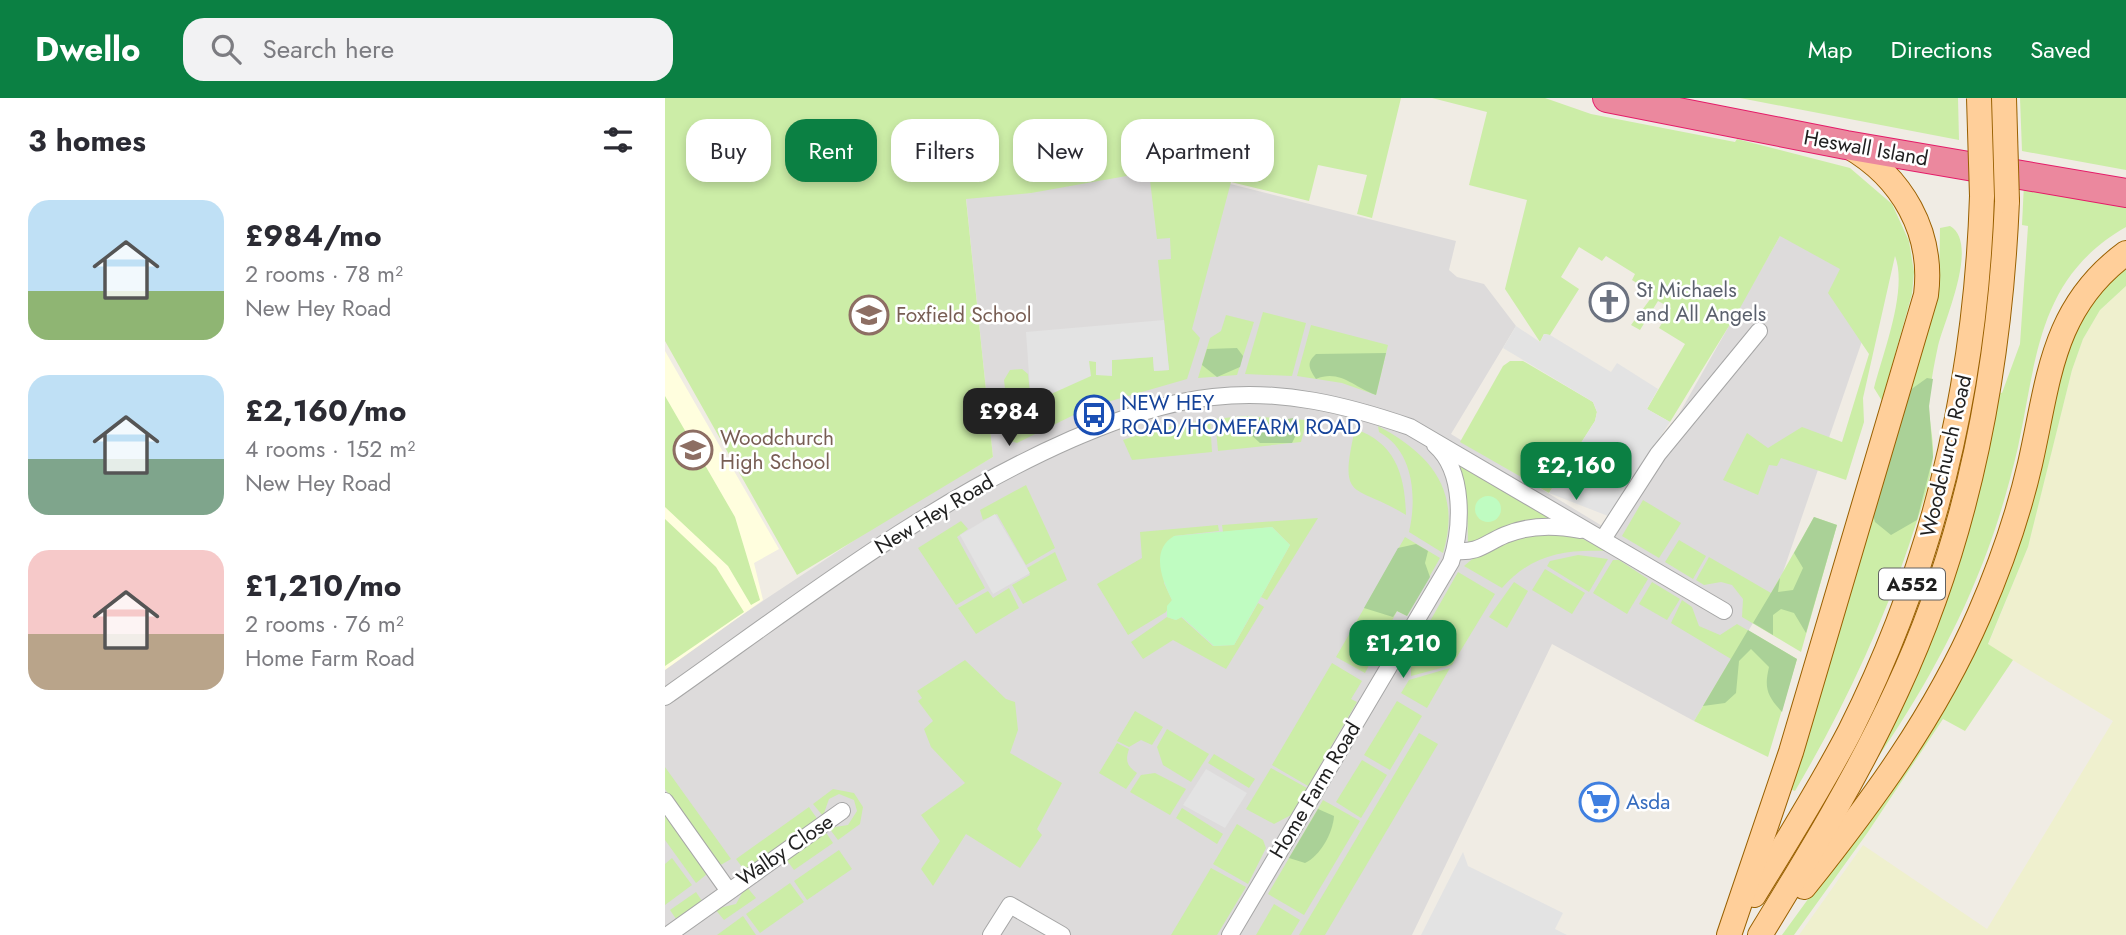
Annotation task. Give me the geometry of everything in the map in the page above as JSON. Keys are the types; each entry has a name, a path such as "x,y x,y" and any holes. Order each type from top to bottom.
{"highway":[{"name":"Heswall Island","path":"1607,98 1846,145 2126,193"}],"main road":[{"name":"Woodchurch Road","path":"1730,935 1849,732 1878,672 1927,541 1945,478 1971,345 1980,271 1982,196 1979,98"},
{"name":"Woodchurch Road","path":"1760,935 1870,745 1903,677 1941,578 1968,493 1990,383 2004,264 2007,201 2004,98"},
{"path":"1730,935 1799,727 1926,295 1927,255 1917,218 1889,178 1846,145"},
{"path":"1767,935 1903,757 1960,657 1998,569 2013,524 2060,335 2082,295 2097,276 2126,253"}],"street":[{"path":"1455,551 1473,553 1507,534 1527,528 1550,526 1596,535 1658,454 1759,331"},
{"name":"New Hey Road","path":"665,697 883,544 1030,458 1102,426 1168,404 1237,395 1284,396 1323,401 1355,408 1410,427 1724,611"},
{"name":"Home Farm Road","path":"1230,935 1451,562 1455,551 1459,512 1449,468 1441,450 1410,427"},
{"name":"Walby Close","path":"665,801 728,890"},
{"name":"Walby Close","path":"668,935 842,811"},
{"path":"991,935 1010,905 1062,935"}],"shaded area":[{"path":"1121,176 1121,182 1222,182 1456,241 1449,270 1457,277 1484,284 1516,326 1451,434 1612,532 1780,236 1786,214 1886,271 1782,575 1694,721 1552,644 1412,935 665,935 665,666 888,518 993,457 966,198 1079,182 1107,182 1107,178"},
{"path":"2126,286 2126,935 1799,935 1863,845 1987,929 2113,721 1988,645 2028,547 2072,370 2083,339 2100,310"},
{"path":"1164,320 1169,370 1154,371 1153,357 1112,360 1112,376 1096,375 1096,362 1089,361 1091,376 1031,403 1026,332"},
{"path":"1516,326 1540,342 1544,334 1550,335 1611,372 1617,363 1658,389 1647,409 1670,422 1608,516 1549,493 1595,421 1597,412 1593,402 1503,348"},
{"name":"Woodchurch High School","path":"665,351 779,549 754,563 763,600 665,670"},
{"path":"995,514 1030,573 993,594 960,535"},
{"path":"1206,769 1247,793 1225,828 1183,805"},
{"path":"1463,852 1468,866 1563,913 1555,929 1567,935 1421,935"}],"green space":[{"path":"665,98 1401,98 1372,218 1357,214 1367,175 1318,165 1309,201 1231,182 1274,182 1274,119 1121,119 1121,177 1107,179 1107,119 1013,119 1013,182 1093,182 1031,193 966,199 993,457 797,575 665,341"},
{"path":"1432,98 1545,98 1591,114 1735,142 1737,139 1850,168 1892,204 1909,241 1914,272 1912,294 1882,401 1874,388 1896,303 1898,270 1895,256 1863,398 1864,422 1846,480 1781,458 1777,466 1769,465 1758,495 1723,480 1747,433 1768,448 1802,427 1842,442 1869,354 1828,293 1840,269 1780,236 1740,308 1670,422 1647,409 1685,344 1659,328 1671,308 1658,301 1640,330 1631,325 1654,294 1632,280 1635,274 1606,256 1602,261 1579,247 1561,277 1579,289 1550,335 1544,334 1540,342 1505,289 1527,200 1469,185 1487,112"},
{"path":"1740,98 1958,98 1959,140"},
{"path":"2020,98 2126,98 2126,170 2022,151"},
{"path":"1150,182 1231,182 1192,329 1200,338 1187,379 1090,407 1017,443 1011,441 1004,380 1010,370 1022,369 1028,374 1031,402 1089,361 1096,361 1096,375 1112,360 1153,357 1154,371 1169,370 1158,260 1171,259 1170,238 1157,239"},
{"path":"2024,183 2126,203 2126,227 2097,247 2074,271 2058,296 2037,352 2005,499 1977,578 1936,663 1905,717 1870,769 1995,391 2002,393 2020,344 2028,226 2022,225"},
{"path":"1950,226 1958,235 1962,248 1961,265 1938,346 1932,378 1929,410 1933,457 1926,490 1898,577 1872,640 1844,702 1795,791 1787,788 1939,287 1940,228"},
{"path":"2126,265 2126,286 2100,310 2083,339 2072,370 2028,547 1988,644 2013,660 1965,731 1943,719 1868,832 1794,935 1782,935 1864,822 1938,710 2065,341 2084,303"},
{"path":"1263,312 1306,323 1292,376 1245,374"},
{"path":"1226,315 1254,322 1237,375 1198,378 1210,338 1221,331"},
{"path":"1311,325 1388,345 1376,395 1342,383 1297,376"},
{"path":"1237,348 1243,356 1240,367 1217,377 1202,365 1207,349"},
{"path":"1386,353 1376,395 1332,376 1316,379 1310,366 1316,354"},
{"path":"1510,361 1523,361 1593,402 1597,412 1595,421 1549,493 1460,442 1503,366"},
{"path":"1927,378 1933,379 1929,406 1933,457 1917,520 1891,535 1875,522 1871,509 1906,393"},
{"path":"665,396 735,517 760,600 751,605 728,566 665,507"},
{"path":"1244,416 1307,420 1301,442 1218,451 1215,419"},
{"path":"1264,416 1269,423 1293,418 1298,431 1292,443 1260,443 1248,432 1247,424"},
{"path":"1210,419 1212,452 1132,460 1123,440 1152,430"},
{"path":"1378,426 1413,449 1427,462 1437,477 1445,493 1448,511 1448,531 1443,553 1409,532 1413,505 1410,476 1400,451 1391,440 1379,432"},
{"path":"1355,429 1369,435 1389,452 1400,474 1406,515 1363,494 1350,481 1348,470"},
{"path":"1455,458 1549,515 1549,519 1474,546 1468,544 1467,501"},
{"path":"1026,485 1055,548 1026,565 997,514 983,520 980,510"},
{"path":"1488,496 1497,500 1501,509 1497,518 1488,522 1479,518 1475,509 1479,500"},
{"path":"1643,500 1681,523 1659,558 1622,536"},
{"path":"1814,517 1837,525 1801,652 1742,617 1743,599 1732,585 1721,582 1704,585 1696,580 1709,557 1771,593"},
{"path":"1814,517 1837,525 1806,633 1794,613 1781,609 1773,615 1773,635 1753,623 1780,578 1778,592 1793,590 1803,568 1794,553"},
{"path":"1318,518 1267,600 1261,597 1290,545 1272,527 1223,532 1222,525"},
{"path":"665,519 716,567 744,612 665,666"},
{"path":"961,521 968,529 957,537 985,588 956,605 918,548"},
{"path":"1218,525 1219,531 1174,536 1164,583 1172,600 1166,612 1128,635 1097,584 1142,558 1140,532"},
{"path":"1272,527 1290,545 1234,645 1214,646 1182,617 1176,620 1167,617 1167,606 1172,600 1162,575 1160,557 1162,549 1174,536"},
{"path":"1548,532 1583,539 1606,551 1576,551 1549,556 1525,568 1502,588 1464,566 1503,543"},
{"path":"1405,537 1440,558 1407,616 1397,611 1365,673 1336,657"},
{"path":"1679,540 1706,556 1693,579 1665,562"},
{"path":"1416,544 1428,551 1425,563 1430,577 1407,616 1397,611 1393,617 1364,608 1398,548"},
{"path":"1055,552 1067,580 1023,604 1012,585 1030,575 1027,568"},
{"path":"1578,555 1608,559 1589,592 1547,566 1550,561"},
{"path":"1613,560 1619,560 1648,579 1627,614 1593,593"},
{"path":"1545,569 1585,593 1572,614 1532,590"},
{"path":"1458,572 1495,594 1452,665 1411,676 1411,658 1416,661 1428,642 1421,637"},
{"path":"1514,582 1528,591 1507,628 1489,617"},
{"path":"1652,582 1680,599 1667,620 1639,604"},
{"path":"1009,588 1019,608 976,634 958,608 988,591 993,598"},
{"path":"1682,600 1692,607 1699,626 1720,635 1737,624 1797,659 1768,757 1694,721 1731,659 1671,623"},
{"path":"1258,603 1264,607 1226,669 1173,640 1143,659 1131,642 1167,617 1176,620 1181,617 1213,646 1234,645"},
{"path":"1748,630 1797,659 1782,712 1768,691 1769,667 1751,649 1739,661 1736,693 1725,703 1703,706"},
{"path":"965,660 1006,699 1015,702 1018,730 1010,753 1062,783 1037,829 1042,835 1020,868 966,834 933,886 921,869 940,841 921,815 965,783 931,747 924,729 933,721 918,701 922,698 917,691"},
{"path":"1332,663 1362,681 1351,699 1357,702 1308,786 1272,765"},
{"path":"1450,668 1427,708 1401,693 1409,680"},
{"path":"1397,701 1422,716 1390,770 1364,755"},
{"path":"1135,711 1163,727 1152,745 1141,740 1129,747 1117,741"},
{"path":"1167,729 1209,754 1191,782 1163,765 1157,747"},
{"path":"1419,733 1438,744 1325,935 1299,935"},
{"path":"1117,743 1129,749 1128,763 1137,773 1126,789 1099,773"},
{"path":"1214,754 1255,779 1249,788 1208,763"},
{"path":"1362,760 1387,775 1361,818 1336,802"},
{"path":"665,767 731,859 719,866 665,789"},
{"path":"1271,768 1307,788 1291,815 1274,824 1246,809"},
{"path":"1155,773 1186,789 1170,815 1130,792 1141,775"},
{"path":"833,789 854,793 863,807 860,824 838,840 829,828 848,825 857,811 854,800 839,794 829,799 823,816 813,804"},
{"path":"1323,800 1360,821 1304,915 1268,894"},
{"path":"809,807 818,820 745,871 736,859"},
{"path":"1182,808 1223,834 1217,844 1176,818"},
{"path":"1318,809 1334,816 1325,843 1311,860 1305,863 1289,858"},
{"path":"665,815 707,874 696,883 665,840"},
{"path":"1237,824 1263,840 1266,848 1248,884 1213,864"},
{"path":"825,831 833,843 794,870 786,859"},
{"path":"839,850 852,869 807,900 794,881"},
{"path":"672,858 692,885 665,905 665,864"},
{"path":"1211,868 1246,887 1217,935 1171,935"},
{"path":"790,883 804,902 760,933 746,914"},
{"path":"746,886 756,898 724,920 715,909 736,904"},
{"path":"696,892 702,901 676,919 670,910"},
{"path":"1274,904 1300,920 1291,935 1256,935"},
{"path":"743,916 756,935 717,935"}],"place":[{"name":"St Michaels and All Angels","path":"1609,302"},
{"name":"Foxfield School","path":"869,315"},
{"name":"NEW HEY ROAD/HOMEFARM ROAD","path":"1094,415"},
{"name":"Woodchurch High School","path":"693,450"},
{"name":"Asda","path":"1599,802"}]}
